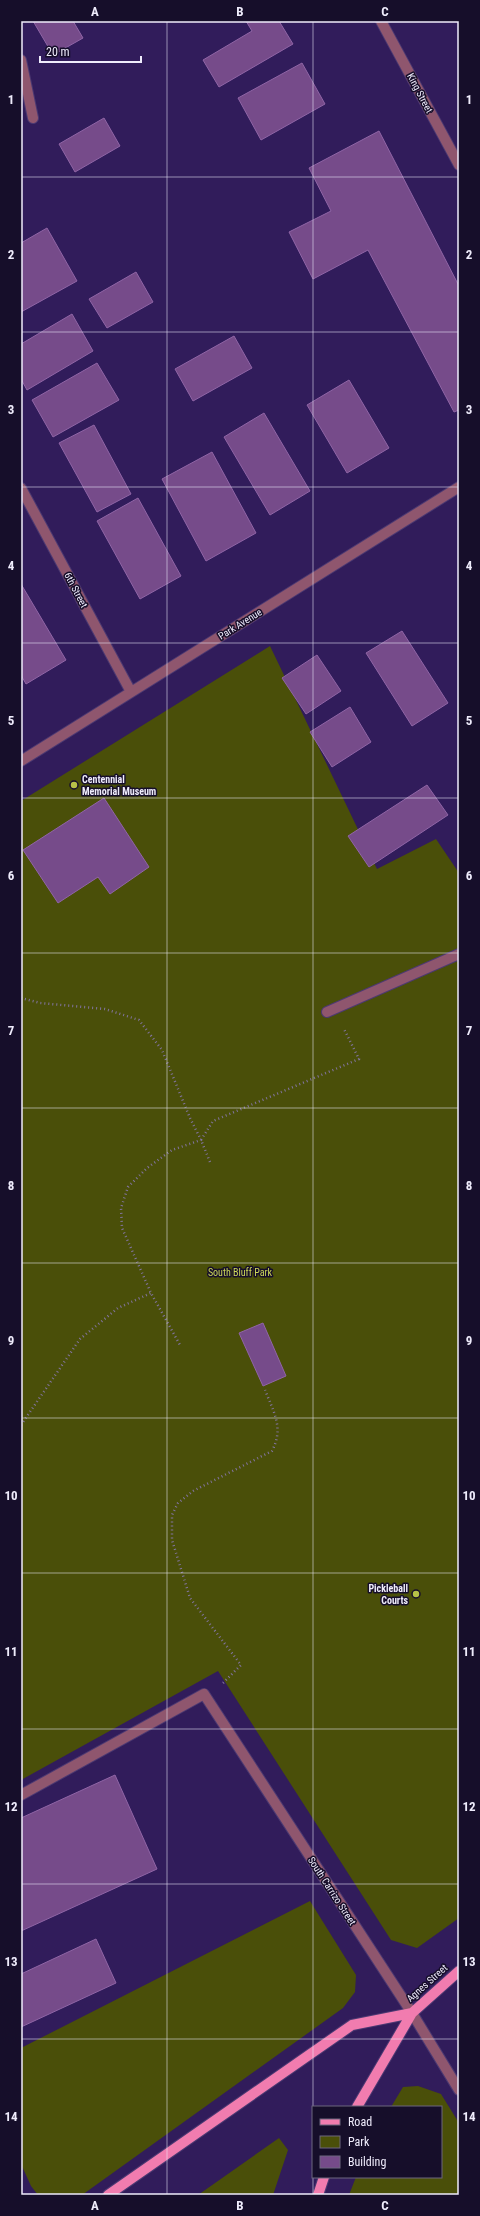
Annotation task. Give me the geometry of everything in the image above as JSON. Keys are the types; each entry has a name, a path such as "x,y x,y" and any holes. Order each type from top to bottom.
{"main road":[{"name":"Agnes Street","path":"412,2013 459,1971"},
{"path":"359,2106 412,2013"},
{"path":"108,2195 352,2025 412,2013"},
{"path":"318,2195 324,2178"}],"street":[{"name":"King Street","path":"381,21 459,165"},
{"path":"21,60 33,118"},
{"name":"Park Avenue","path":"21,761 459,487"},
{"name":"6th Street","path":"21,488 131,692"},
{"path":"331,1010 459,954"},
{"path":"21,1795 206,1697"},
{"name":"South Carrizo Street","path":"206,1697 412,2013 459,2090"}],"path":[{"path":"21,998 40,1003 105,1009 139,1020 162,1050 210,1162"},
{"path":"180,1345 151,1293 122,1228 121,1208 128,1187 147,1168 172,1150 201,1140 213,1121 358,1059 331,1010"},
{"path":"21,1425 80,1339 118,1308 151,1293"},
{"path":"206,1697 241,1665 190,1598 172,1540 172,1515 178,1503 193,1491 272,1451 278,1439 277,1422 265,1390"}],"green space":[{"name":"South Bluff Park","path":"270,646 377,869 436,839 459,873 459,1918 417,1948 391,1940 218,1671 21,1780 21,801"},
{"path":"310,1901 356,1975 355,1992 343,2008 82,2195 38,2195 31,2186 21,2164 21,2048"},
{"path":"418,2086 441,2094 459,2123 459,2195 349,2195 356,2178 442,2178 442,2106 392,2106 403,2087"},
{"path":"279,2138 288,2150 273,2195 198,2195"}],"building":[{"path":"33,21 73,21 83,38 53,55"},
{"path":"246,21 279,21 293,44 219,87 203,60 252,31"},
{"path":"302,63 325,104 261,140 238,98"},
{"path":"104,118 120,146 75,172 59,144"},
{"path":"379,131 459,286 459,410 454,412 368,250 313,279 289,232 331,211 309,168"},
{"path":"47,228 77,281 21,312 21,243"},
{"path":"136,272 153,302 107,328 89,299"},
{"path":"72,314 93,351 27,390 21,379 21,344"},
{"path":"234,336 252,368 193,401 175,369"},
{"path":"97,363 119,400 53,437 32,400"},
{"path":"349,380 389,448 347,473 307,405"},
{"path":"264,413 310,491 270,515 224,437"},
{"path":"94,425 131,494 97,512 59,443"},
{"path":"212,452 256,533 206,561 162,479"},
{"path":"138,498 181,576 140,599 97,521"},
{"path":"21,584 66,660 26,684 21,675"},
{"path":"402,631 448,703 412,726 366,653"},
{"path":"317,655 341,691 306,714 282,678"},
{"path":"350,707 371,742 332,767 310,732"},
{"path":"427,785 448,815 369,867 348,836"},
{"path":"104,798 149,867 110,894 98,877 58,903 23,850"},
{"path":"263,1323 286,1376 263,1386 239,1333"},
{"path":"115,1775 157,1869 21,1931 21,1818"},
{"path":"96,1939 116,1983 21,2027 21,1974"}],"place":[{"name":"Centennial Memorial Museum","path":"74,785"},
{"name":"Pickleball Courts","path":"416,1594"}]}
